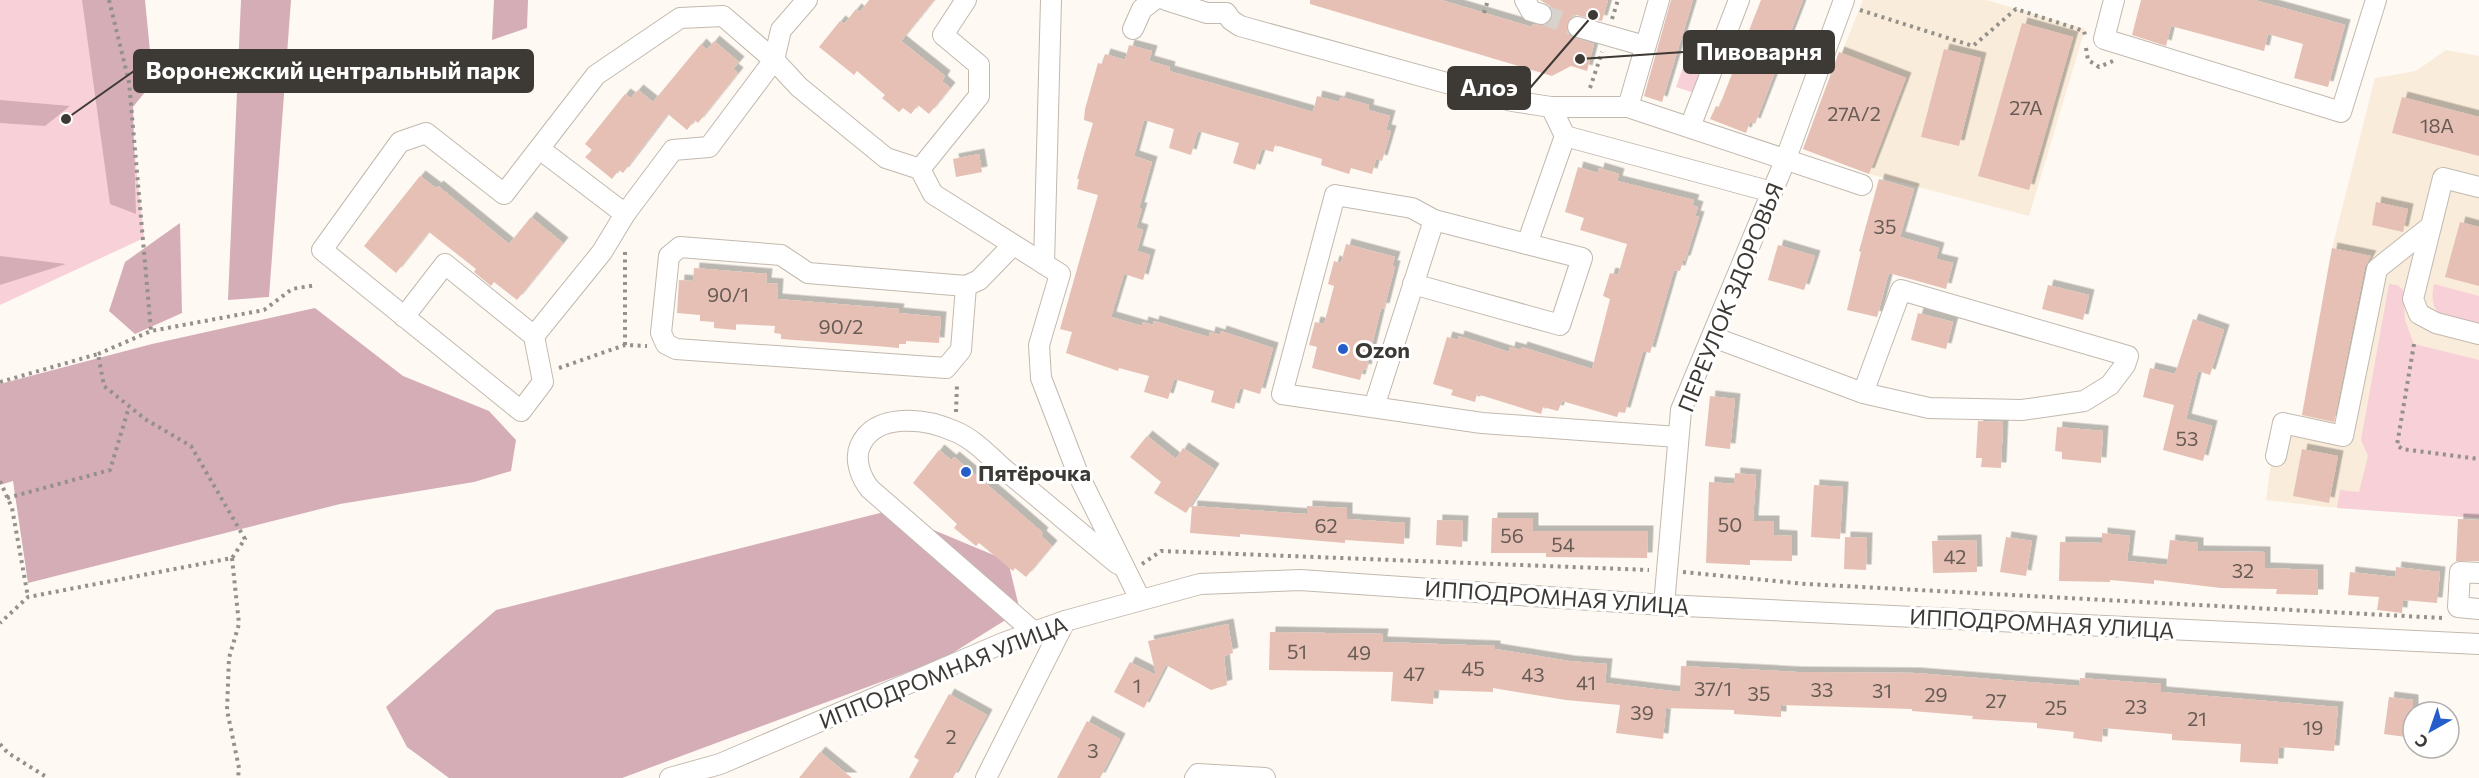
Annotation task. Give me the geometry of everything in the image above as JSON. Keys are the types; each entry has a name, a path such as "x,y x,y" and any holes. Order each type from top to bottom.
{"street":[{"path":"534,336 602,252 625,214 672,150 709,147 774,60 781,30 807,0"},
{"path":"920,169 979,96 979,65 943,35 966,0"},
{"path":"1044,264 1050,0"},
{"path":"1133,29 1142,9 1154,0"},
{"path":"1167,0 1207,14 1228,6 1231,20 1240,26 1512,101 1551,107 1628,107 1862,185"},
{"path":"1525,0 1531,11 1541,14"},
{"path":"1628,107 1659,0"},
{"path":"1690,127 1739,0"},
{"path":"2114,0 2104,39 2341,112 2376,0"},
{"name":"ПЕРЕУЛОК ЗДОРОВЬЯ","path":"1664,605 1681,411 1785,160 1843,2"},
{"path":"404,316 445,264 534,336 543,382 520,411 322,250 400,142 426,134 504,194 541,150 596,75 680,18 723,16 774,60 799,87 886,158 920,169 933,194 1060,274 1039,345 1041,378 1078,474 1140,599"},
{"path":"1578,27 1645,46"},
{"path":"1527,244 1565,136 1551,107"},
{"path":"1565,136 1772,192"},
{"path":"541,150 625,214"},
{"path":"2479,187 2443,178 2414,299 2419,314 2436,323 2479,334"},
{"path":"1413,284 1560,325 1582,258 1434,220 1412,208 1335,195 1282,394 1482,423 1678,437"},
{"path":"1374,407 1434,220"},
{"path":"2276,456 2283,423 2343,436 2377,269 2431,226"},
{"path":"966,286 961,350 946,368 676,349 666,344 661,333 669,256 680,247 781,255 808,273 966,286 979,280 1012,245"},
{"path":"1713,337 1863,393 1929,408 2022,410 2084,401 2110,384 2125,365 2128,356 1901,290 1863,393"},
{"path":"1034,632 870,489 862,479 858,449 866,435 876,426 899,421 955,431 1126,572"},
{"path":"2479,573 2460,572 2458,607 2479,609"},
{"name":"ИППОДРОМНАЯ УЛИЦА","path":"670,778 720,764 1034,632 1140,599 1200,584 1300,580 1664,605 2479,644"},
{"path":"986,778 1065,621"},
{"path":"705,778 720,764"},
{"path":"1195,778 1198,774 1265,778"}],"path":[{"path":"109,0 129,82 151,331"},
{"path":"1484,13 1488,0"},
{"path":"1843,2 1973,46 2016,9 2084,32 2088,60 2099,67 2138,50"},
{"path":"625,250 625,345"},
{"path":"0,382 98,354 151,331 264,310 292,289 316,285"},
{"path":"2414,344 2396,439 2397,445 2402,449 2479,459"},
{"path":"542,374 625,345 644,347"},
{"path":"98,354 104,386 129,407 191,446 244,539 232,558 239,624 229,658 227,710 239,768 238,778"},
{"path":"946,368 957,380 955,431"},
{"path":"7,498 110,470 129,407"},
{"path":"0,481 12,508 28,597"},
{"path":"1126,572 1161,551 1667,571 1806,584 2445,618"},
{"path":"0,623 28,597 232,558"},
{"path":"0,744 8,753 48,778"}],"shaded area":[{"path":"0,0 118,0 144,238 0,305"},
{"path":"82,0 145,0 153,82 133,107 136,214 110,204"},
{"path":"241,0 291,0 269,297 228,300"},
{"path":"494,0 528,0 527,28 492,40"},
{"path":"1863,0 1986,0 2085,29 2029,216 1869,174 1803,149"},
{"path":"2446,50 2479,56 2479,518 2266,500 2276,426 2301,418 2332,248 2375,78 2416,71"},
{"path":"1685,62 1706,70 1697,94 1676,87"},
{"path":"0,100 70,106 45,126 0,123"},
{"path":"180,223 182,313 135,334 109,311 125,262"},
{"path":"0,256 66,264 0,285"},
{"path":"2389,284 2397,285 2403,290 2405,320 2414,344 2479,360 2479,518 2337,508 2340,490 2359,492 2368,456 2361,440"},
{"path":"2434,284 2479,296 2479,330 2451,321 2438,312 2434,305"},
{"path":"315,308 403,376 489,411 516,440 511,471 474,482 340,504 28,583 13,481 0,485 0,384 152,344"},
{"path":"888,511 1008,561 1020,611 943,659 622,778 449,778 407,747 386,707 496,610"}],"building":[{"path":"869,0 934,0 901,41 945,76 942,81 950,88 929,114 918,105 911,114 903,108 899,112 882,98 885,95 857,71 854,75 819,47 840,21 844,24 856,9 860,12"},
{"path":"1310,0 1441,0 1532,27 1533,24 1544,25 1553,17 1550,6 1540,0 1608,0 1602,21 1576,15 1567,23 1570,36 1594,44 1587,71 1571,66 1552,76 1310,4"},
{"path":"1671,0 1693,0 1662,102 1644,96"},
{"path":"1761,0 1803,0 1755,124 1750,122 1746,133 1710,119 1716,106 1719,107"},
{"path":"2141,0 2254,0 2345,25 2328,87 2294,78 2303,44 2268,34 2264,51 2171,26 2166,46 2132,35"},
{"path":"2022,23 2073,37 2029,190 1978,176"},
{"path":"714,41 739,62 733,69 738,73 698,123 695,120 687,130 668,114 623,173 619,170 612,179 585,157 592,150 585,144 625,94 631,98 638,90 653,102 701,44 707,50"},
{"path":"1129,45 1152,51 1149,61 1170,67 1169,71 1313,112 1317,96 1339,102 1341,97 1369,105 1368,110 1390,116 1386,130 1391,131 1382,161 1376,159 1372,174 1351,168 1349,174 1321,165 1322,159 1275,145 1273,152 1262,149 1255,170 1233,163 1239,143 1198,131 1191,155 1169,148 1174,129 1144,120 1134,156 1152,162 1139,208 1142,208 1136,228 1143,230 1137,251 1150,255 1143,280 1124,274 1111,317 1142,326 1143,322 1153,325 1154,321 1209,337 1210,332 1220,335 1221,331 1273,348 1260,394 1240,388 1234,409 1211,402 1214,391 1174,379 1168,399 1144,392 1149,376 1119,368 1118,371 1066,353 1072,332 1060,329 1098,195 1077,189 1079,179 1077,179 1093,123 1084,120 1085,109 1098,63 1102,64 1105,54 1125,60"},
{"path":"1944,49 1981,58 1959,146 1921,137"},
{"path":"1839,52 1906,78 1869,174 1803,149"},
{"path":"2402,97 2479,117 2479,156 2392,133"},
{"path":"979,154 982,172 956,177 953,159"},
{"path":"1578,167 1598,173 1599,168 1619,174 1617,181 1694,200 1692,205 1698,207 1695,216 1699,217 1685,261 1680,271 1674,270 1650,353 1643,351 1625,413 1619,412 1617,417 1562,401 1558,411 1543,407 1541,414 1477,394 1475,402 1451,395 1453,390 1433,384 1447,337 1458,340 1459,336 1509,352 1510,347 1521,350 1522,347 1592,369 1610,299 1603,296 1610,273 1618,275 1627,244 1580,230 1584,218 1565,212"},
{"path":"420,176 436,188 438,186 509,244 531,217 563,243 517,300 494,282 491,286 474,272 476,269 429,232 396,273 364,246"},
{"path":"1879,179 1914,189 1900,237 1939,248 1936,259 1953,263 1946,289 1889,273 1877,317 1847,310 1861,252 1859,251"},
{"path":"2376,202 2408,209 2403,232 2372,225"},
{"path":"2460,222 2479,227 2479,286 2445,277"},
{"path":"1346,244 1395,257 1392,266 1395,266 1384,309 1381,308 1366,370 1363,369 1360,380 1312,368 1317,347 1309,345 1315,322 1324,324 1334,286 1328,284 1334,261 1341,263"},
{"path":"1778,245 1815,256 1804,290 1768,280"},
{"path":"2332,248 2371,256 2365,267 2334,422 2302,415"},
{"path":"694,268 767,274 766,283 778,284 777,299 899,309 898,313 941,317 939,343 906,341 906,344 899,344 899,348 781,339 781,334 774,333 775,326 736,324 736,330 714,328 714,322 700,321 700,315 677,313 679,280 693,281"},
{"path":"2048,285 2089,295 2083,320 2042,309"},
{"path":"1918,313 1953,322 1946,349 1911,340"},
{"path":"2193,319 2224,330 2210,375 2198,371 2186,419 2212,426 2203,461 2163,450 2174,405 2143,397 2150,368 2175,374"},
{"path":"1710,396 1735,399 1730,449 1705,446"},
{"path":"1978,421 2003,422 2001,468 1981,467 1982,458 1976,458"},
{"path":"2057,427 2103,431 2101,463 2062,459 2062,452 2055,451"},
{"path":"1147,436 1176,459 1183,448 1214,469 1186,513 1154,493 1161,482 1130,457"},
{"path":"2302,449 2338,456 2329,503 2293,496"},
{"path":"939,450 951,460 954,457 990,487 1043,533 1041,536 1052,546 1026,577 1015,568 1013,571 979,543 976,546 954,528 957,524 913,483"},
{"path":"1735,473 1756,475 1753,521 1774,521 1774,535 1792,536 1792,561 1750,560 1750,565 1706,563 1709,482 1734,484"},
{"path":"1814,485 1843,487 1840,539 1811,537"},
{"path":"1192,506 1307,514 1307,506 1347,508 1347,519 1405,523 1404,544 1345,540 1345,543 1240,534 1240,537 1190,533"},
{"path":"1492,518 1533,518 1533,531 1648,531 1647,558 1546,557 1546,553 1491,553"},
{"path":"2458,519 2479,520 2479,561 2456,561"},
{"path":"1437,520 1463,521 1462,547 1436,545"},
{"path":"2102,533 2130,536 2127,561 2167,565 2170,540 2198,543 2198,551 2265,552 2265,568 2318,570 2318,595 2276,594 2277,589 2221,588 2154,580 2154,584 2110,580 2110,582 2059,581 2060,542 2102,543"},
{"path":"1845,537 1867,538 1866,570 1844,569"},
{"path":"2006,537 2032,541 2026,576 2000,572"},
{"path":"1976,540 1977,572 1933,573 1932,541"},
{"path":"2396,567 2440,572 2437,603 2403,600 2402,613 2377,610 2379,597 2348,595 2350,572 2395,577"},
{"path":"1228,624 1233,653 1224,656 1227,685 1211,690 1166,665 1144,708 1114,692 1130,662 1156,675 1148,641"},
{"path":"1270,632 1383,634 1382,642 1495,646 1495,649 1569,661 1607,664 1605,683 1680,692 1681,666 1797,672 1915,673 2079,686 2080,678 2161,684 2161,692 2338,707 2334,751 2279,747 2278,764 2240,762 2241,744 2172,740 2172,734 2103,728 2102,742 2073,738 2074,732 2037,728 2037,723 1972,719 1973,716 1912,711 1912,709 1781,705 1781,717 1734,714 1734,710 1666,708 1663,739 1616,733 1620,705 1566,700 1493,688 1493,692 1434,690 1433,704 1391,701 1393,672 1269,670"},
{"path":"949,694 987,715 953,778 909,778 919,760 914,757"},
{"path":"2389,697 2413,700 2401,700 2401,736 2384,734"},
{"path":"1087,721 1120,739 1100,778 1057,778"},
{"path":"820,752 852,778 799,778"}],"tunnel":[{"path":"1541,14 1578,27"}],"place":[{"name":"Алоэ","path":"1593,15"},
{"name":"Пивоварня","path":"1580,59"},
{"name":"Воронежский центральный парк","path":"66,119"},
{"name":"Ozon","path":"1343,349"},
{"name":"Пятёрочка","path":"966,472"}]}
